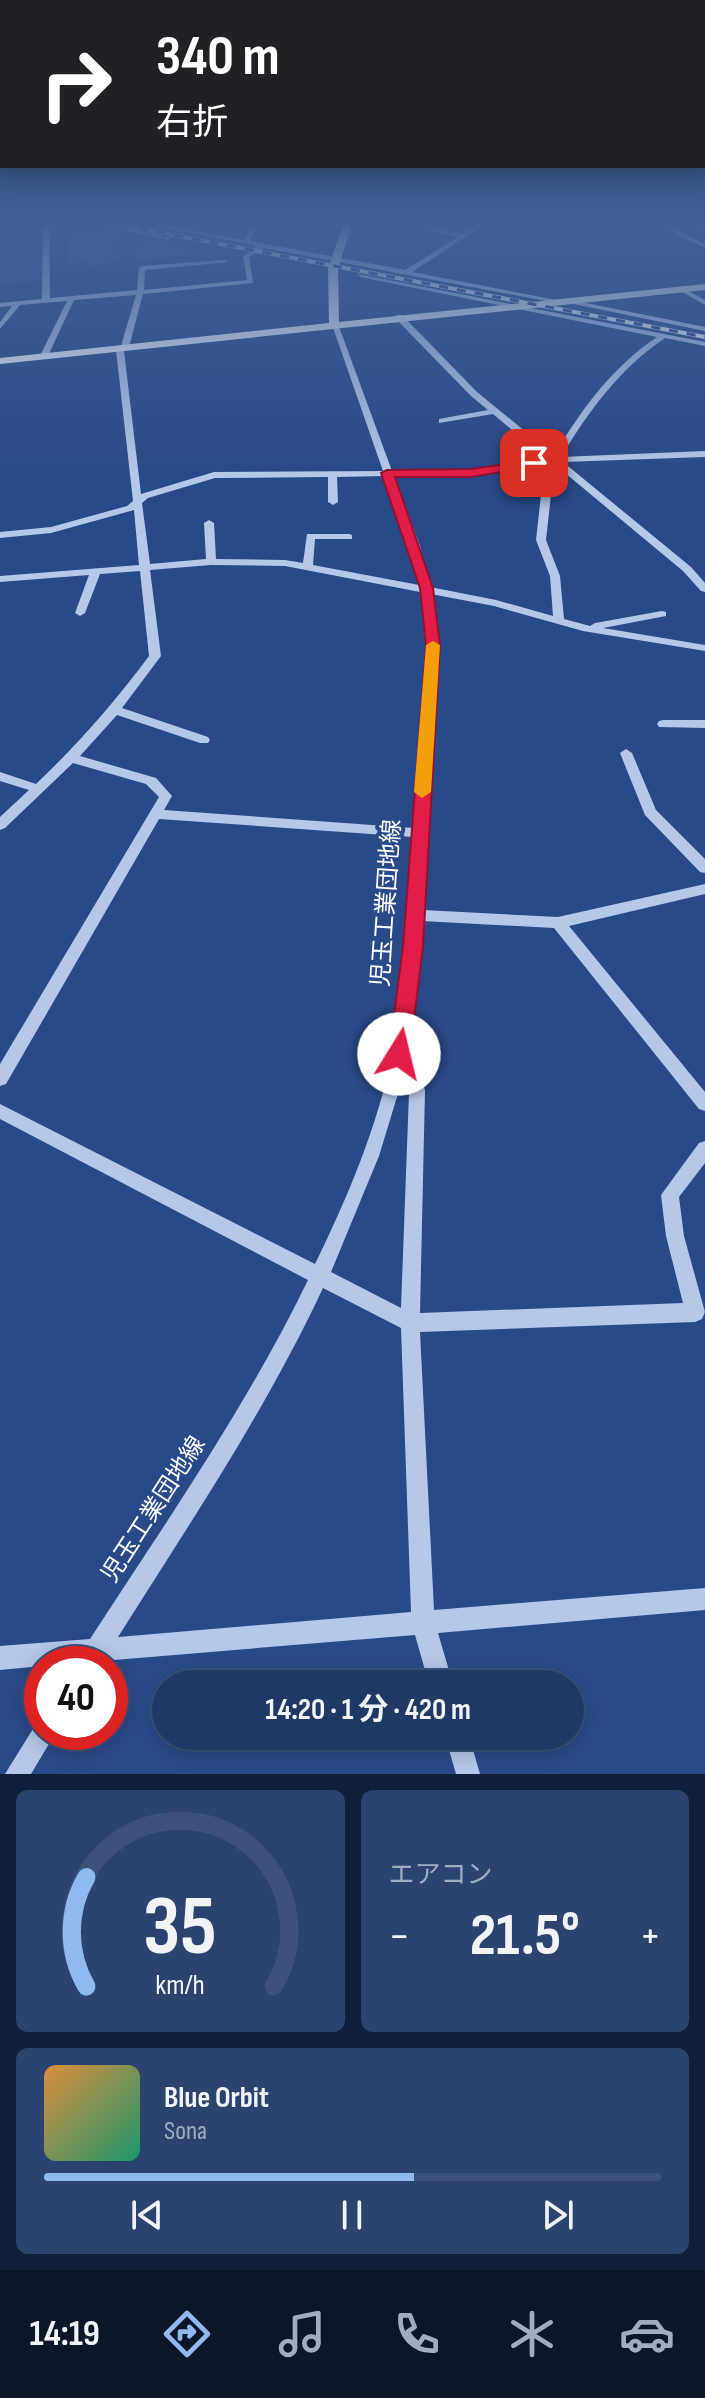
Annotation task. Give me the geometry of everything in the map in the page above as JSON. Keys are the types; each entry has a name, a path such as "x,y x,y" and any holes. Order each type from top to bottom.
{"main road":[{"path":"334,308 334,324"},
{"path":"0,361 490,308"}],"street":[{"path":"0,327 14,308"},
{"path":"44,356 67,308"},
{"path":"0,825 71,758 115,710 155,656 120,351 125,347 135,308"},
{"path":"531,308 705,344"},
{"path":"596,308 705,329"},
{"path":"399,317 454,376 687,569 705,589"},
{"name":"児玉工業団地線","path":"98,1646 233,1435 317,1277 361,1181 395,1075 404,1033 432,673 432,620 426,588 334,324"},
{"path":"555,460 620,369 635,353 663,336"},
{"path":"442,421 496,411"},
{"path":"0,535 51,530 130,508 145,496 214,475 471,473 555,460 705,454"},
{"path":"534,463 547,486 541,540 555,576 559,622"},
{"path":"332,474 333,502"},
{"path":"209,523 211,562"},
{"path":"308,566 310,536 349,537"},
{"path":"0,579 250,560 308,566 426,588 496,603 583,628 705,648"},
{"path":"687,569 705,577"},
{"path":"80,613 96,571"},
{"path":"583,628 662,614"},
{"path":"115,710 204,740"},
{"path":"663,724 705,724"},
{"path":"626,753 650,812 705,868"},
{"path":"0,1079 166,796 151,781 71,758"},
{"path":"0,776 38,789"},
{"path":"155,814 420,833"},
{"path":"415,915 558,923 705,889"},
{"path":"558,923 705,1104"},
{"path":"395,1075 417,1090 410,1323 423,1622 437,1670"},
{"path":"0,1111 410,1323 695,1312 675,1236 670,1195 705,1149"},
{"path":"128,1653 423,1622 705,1599"},
{"path":"0,1658 24,1658"},
{"path":"17,1774 32,1750"},
{"path":"461,1750 468,1774"}],"railway":[{"path":"553,308 705,337"}],"slow traffic":[{"path":"422,792 433,645"}],"route":[{"path":"399,1054 413,946 433,646 432,620 415,546 387,473 471,473 534,463"}]}
